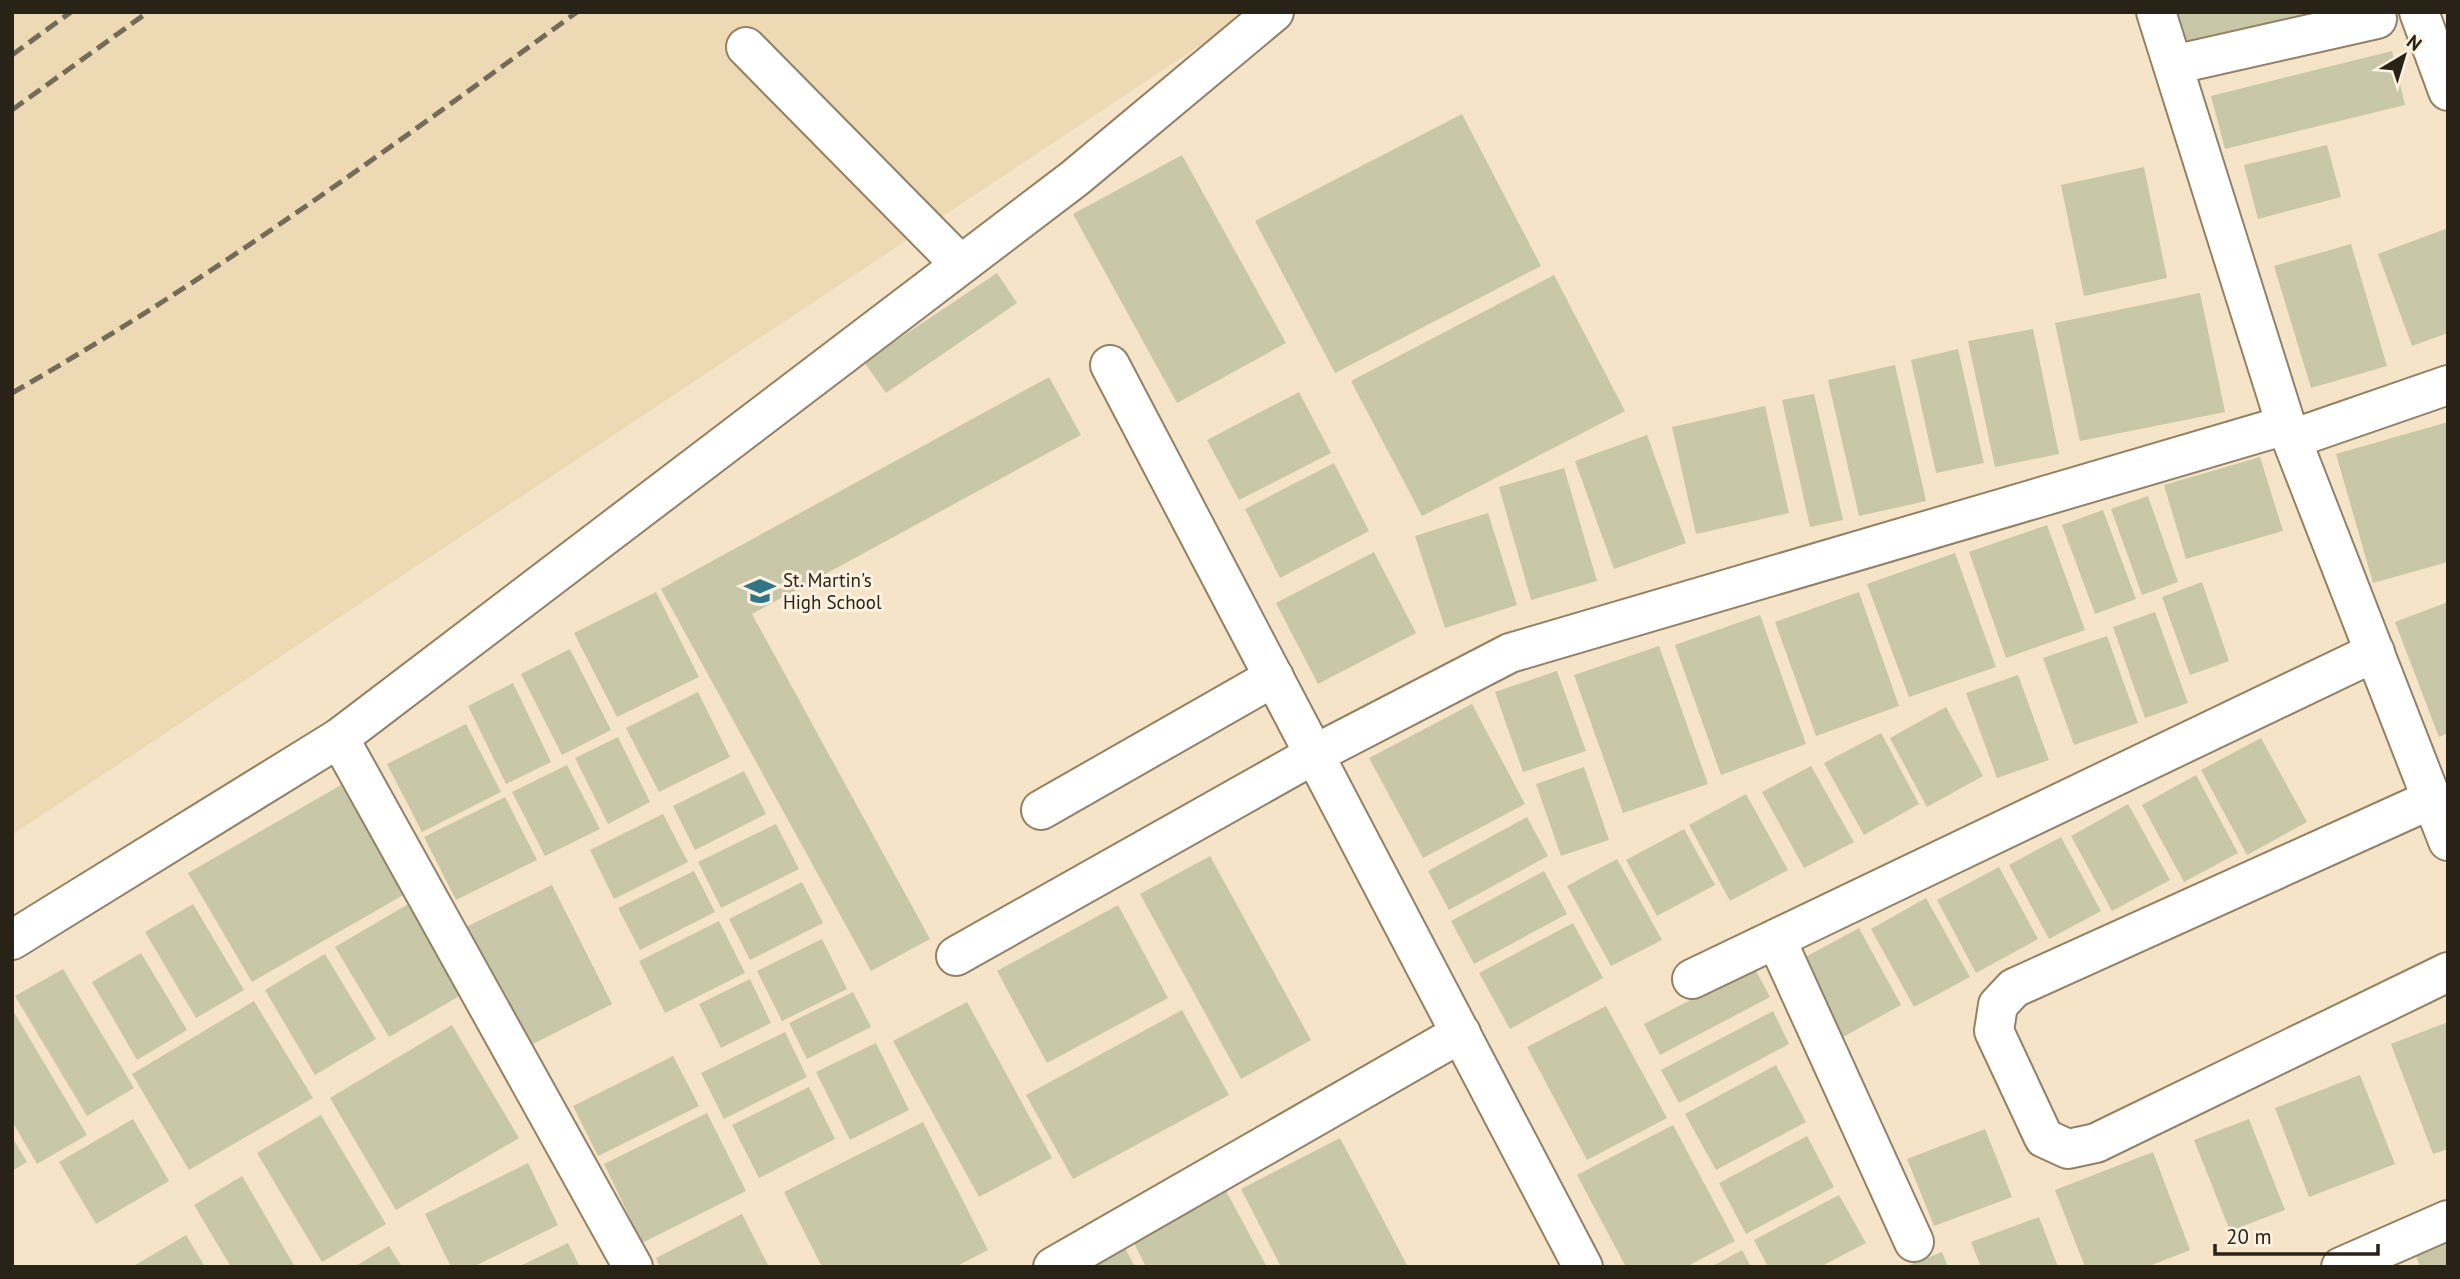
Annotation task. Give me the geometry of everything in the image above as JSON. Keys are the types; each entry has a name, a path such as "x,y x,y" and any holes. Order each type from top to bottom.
{"street":[{"path":"12,940 339,738 1075,178 1274,12"},
{"path":"2156,12 2289,432 2375,652 2433,778 2448,841"},
{"path":"2419,12 2448,91"},
{"path":"2173,65 2377,19"},
{"path":"746,47 960,264"},
{"path":"1110,365 1461,1033 1579,1266"},
{"path":"956,956 1315,754 1510,653 2448,385"},
{"path":"1692,979 2375,652"},
{"path":"1041,810 1274,677"},
{"path":"339,738 632,1267"},
{"path":"2433,778 2014,988 1998,1005 1994,1031 2044,1138 2068,1149 2096,1143 2448,972"},
{"path":"1776,939 1914,1242"},
{"path":"1053,1267 1461,1033"},
{"path":"2341,1267 2448,1220"}],"shaded area":[{"path":"12,12 1250,12 12,835"}],"building":[{"path":"2178,12 2365,12 2190,57"},
{"path":"2392,51 2405,105 2225,149 2211,96"},
{"path":"1462,114 1541,266 1335,373 1255,221"},
{"path":"2327,145 2341,197 2258,219 2244,165"},
{"path":"1182,155 1286,343 1177,403 1073,214"},
{"path":"2144,167 2167,278 2084,296 2061,185"},
{"path":"2448,228 2448,333 2412,346 2378,254"},
{"path":"2351,244 2387,366 2311,388 2274,266"},
{"path":"997,273 1017,303 886,393 864,362"},
{"path":"1554,275 1625,411 1422,516 1351,381"},
{"path":"2200,293 2225,412 2080,441 2055,323"},
{"path":"2033,329 2059,454 1995,467 1968,341"},
{"path":"1958,349 1984,463 1936,473 1911,360"},
{"path":"1895,365 1926,501 1859,516 1828,380"},
{"path":"1049,377 1081,435 752,614 930,939 871,971 661,589"},
{"path":"1299,392 1331,453 1239,500 1207,440"},
{"path":"1814,394 1843,520 1810,527 1782,400"},
{"path":"1765,406 1789,513 1696,534 1672,427"},
{"path":"2448,422 2448,562 2373,583 2336,454"},
{"path":"1647,435 1686,543 1614,569 1575,461"},
{"path":"2260,457 2283,531 2186,559 2164,485"},
{"path":"1334,463 1369,531 1280,578 1245,509"},
{"path":"1564,468 1597,581 1531,600 1499,487"},
{"path":"2148,496 2178,582 2142,595 2111,509"},
{"path":"2103,510 2136,599 2095,614 2062,525"},
{"path":"1488,513 1517,605 1445,628 1415,536"},
{"path":"2047,525 2085,630 2006,658 1969,552"},
{"path":"1374,552 1416,633 1318,684 1276,603"},
{"path":"1955,553 1996,667 1909,697 1867,584"},
{"path":"2202,582 2229,661 2190,675 2162,597"},
{"path":"656,592 699,677 617,717 574,633"},
{"path":"1859,592 1899,706 1816,736 1775,622"},
{"path":"2448,602 2448,733 2439,737 2395,622"},
{"path":"2155,612 2188,703 2145,718 2113,627"},
{"path":"1760,615 1806,744 1721,775 1675,645"},
{"path":"2107,636 2138,723 2074,745 2043,658"},
{"path":"1659,646 1708,784 1623,813 1574,675"},
{"path":"570,649 611,730 562,755 521,674"},
{"path":"1557,671 1586,751 1523,772 1495,692"},
{"path":"2018,675 2049,760 1997,778 1966,693"},
{"path":"513,683 551,762 506,784 468,706"},
{"path":"698,692 730,757 659,792 626,728"},
{"path":"1472,704 1525,804 1423,858 1369,758"},
{"path":"1946,707 1983,776 1927,807 1890,738"},
{"path":"466,724 501,792 422,832 387,764"},
{"path":"1881,733 1919,804 1864,835 1824,763"},
{"path":"618,737 650,802 608,824 575,758"},
{"path":"2261,738 2307,822 2247,855 2201,770"},
{"path":"567,765 600,829 545,856 512,792"},
{"path":"1811,766 1854,842 1804,868 1762,792"},
{"path":"1584,767 1609,840 1561,856 1536,784"},
{"path":"744,771 766,814 695,850 673,806"},
{"path":"2196,775 2238,853 2184,882 2142,805"},
{"path":"341,785 405,894 252,982 188,873"},
{"path":"1746,794 1788,870 1730,901 1689,825"},
{"path":"505,797 537,860 456,900 424,837"},
{"path":"2128,804 2170,880 2112,911 2071,836"},
{"path":"663,814 688,862 614,899 590,850"},
{"path":"1527,817 1548,856 1449,910 1428,871"},
{"path":"776,824 799,869 721,908 698,862"},
{"path":"1684,829 1715,885 1657,916 1626,860"},
{"path":"2061,837 2101,911 2049,939 2009,865"},
{"path":"1210,856 1311,1040 1241,1079 1140,894"},
{"path":"1617,859 1662,940 1611,966 1567,886"},
{"path":"1999,867 2038,939 1976,973 1937,900"},
{"path":"694,871 715,912 640,950 618,908"},
{"path":"1544,871 1567,914 1474,964 1451,921"},
{"path":"802,882 823,923 750,960 729,919"},
{"path":"552,885 612,1004 525,1048 464,928"},
{"path":"1926,898 1970,977 1914,1007 1871,929"},
{"path":"410,903 463,994 389,1037 335,947"},
{"path":"193,904 244,990 196,1018 145,932"},
{"path":"1118,905 1168,998 1047,1063 997,971"},
{"path":"719,921 745,973 665,1013 639,961"},
{"path":"1573,923 1603,978 1510,1029 1479,973"},
{"path":"1859,928 1901,1005 1843,1037 1800,960"},
{"path":"822,939 847,989 782,1021 757,971"},
{"path":"141,953 187,1030 137,1060 92,982"},
{"path":"325,954 376,1039 315,1075 265,990"},
{"path":"1754,967 1770,997 1660,1055 1644,1024"},
{"path":"63,969 134,1088 87,1116 15,996"},
{"path":"750,979 771,1023 721,1048 699,1004"},
{"path":"853,992 871,1027 807,1059 789,1023"},
{"path":"254,1001 313,1098 189,1170 132,1074"},
{"path":"967,1002 1052,1158 979,1197 893,1041"},
{"path":"1606,1006 1667,1118 1587,1160 1527,1047"},
{"path":"12,1009 87,1135 37,1164 12,1121"},
{"path":"1182,1010 1229,1095 1073,1179 1026,1095"},
{"path":"1773,1011 1789,1044 1679,1103 1661,1070"},
{"path":"2448,1022 2448,1149 2433,1154 2391,1044"},
{"path":"452,1025 519,1138 396,1210 330,1098"},
{"path":"785,1032 807,1077 724,1119 701,1073"},
{"path":"876,1043 909,1110 850,1140 816,1072"},
{"path":"673,1056 699,1106 598,1156 573,1106"},
{"path":"1776,1065 1806,1122 1716,1170 1685,1114"},
{"path":"2360,1075 2395,1164 2309,1197 2275,1108"},
{"path":"809,1087 835,1139 759,1178 732,1125"},
{"path":"707,1113 746,1191 642,1243 604,1164"},
{"path":"321,1115 386,1224 322,1262 257,1153"},
{"path":"133,1119 169,1181 96,1224 59,1162"},
{"path":"2249,1119 2285,1210 2230,1231 2194,1140"},
{"path":"923,1122 988,1250 955,1267 822,1267 784,1192"},
{"path":"1673,1125 1735,1241 1686,1267 1626,1267 1577,1175"},
{"path":"1985,1129 2012,1197 1934,1226 1907,1159"},
{"path":"1807,1136 1834,1187 1746,1234 1719,1183"},
{"path":"12,1137 27,1162 12,1171"},
{"path":"1340,1138 1408,1267 1281,1267 1241,1189"},
{"path":"2153,1152 2190,1250 2147,1267 2085,1267 2055,1190"},
{"path":"528,1163 558,1225 473,1267 451,1267 425,1214"},
{"path":"242,1176 295,1267 231,1267 194,1205"},
{"path":"1226,1191 1267,1267 1146,1267 1132,1239"},
{"path":"1839,1195 1866,1243 1820,1267 1768,1267 1754,1240"},
{"path":"742,1214 769,1267 660,1267 656,1258"},
{"path":"2039,1217 2058,1267 1981,1267 1971,1242"},
{"path":"186,1235 205,1267 132,1267"},
{"path":"1122,1242 1135,1267 1075,1267"},
{"path":"2448,1242 2448,1267 2420,1267 2415,1253"},
{"path":"568,1243 580,1267 518,1267"},
{"path":"389,1246 402,1267 354,1267"},
{"path":"1742,1250 1751,1267 1711,1267"},
{"path":"1942,1252 1948,1267 1904,1267"}],"railway":[{"path":"12,55 71,12"},
{"path":"12,110 148,12"},
{"path":"12,393 86,350 229,258 370,162 577,12"}],"place":[{"name":"St. Martin's High School","path":"760,591"}]}
